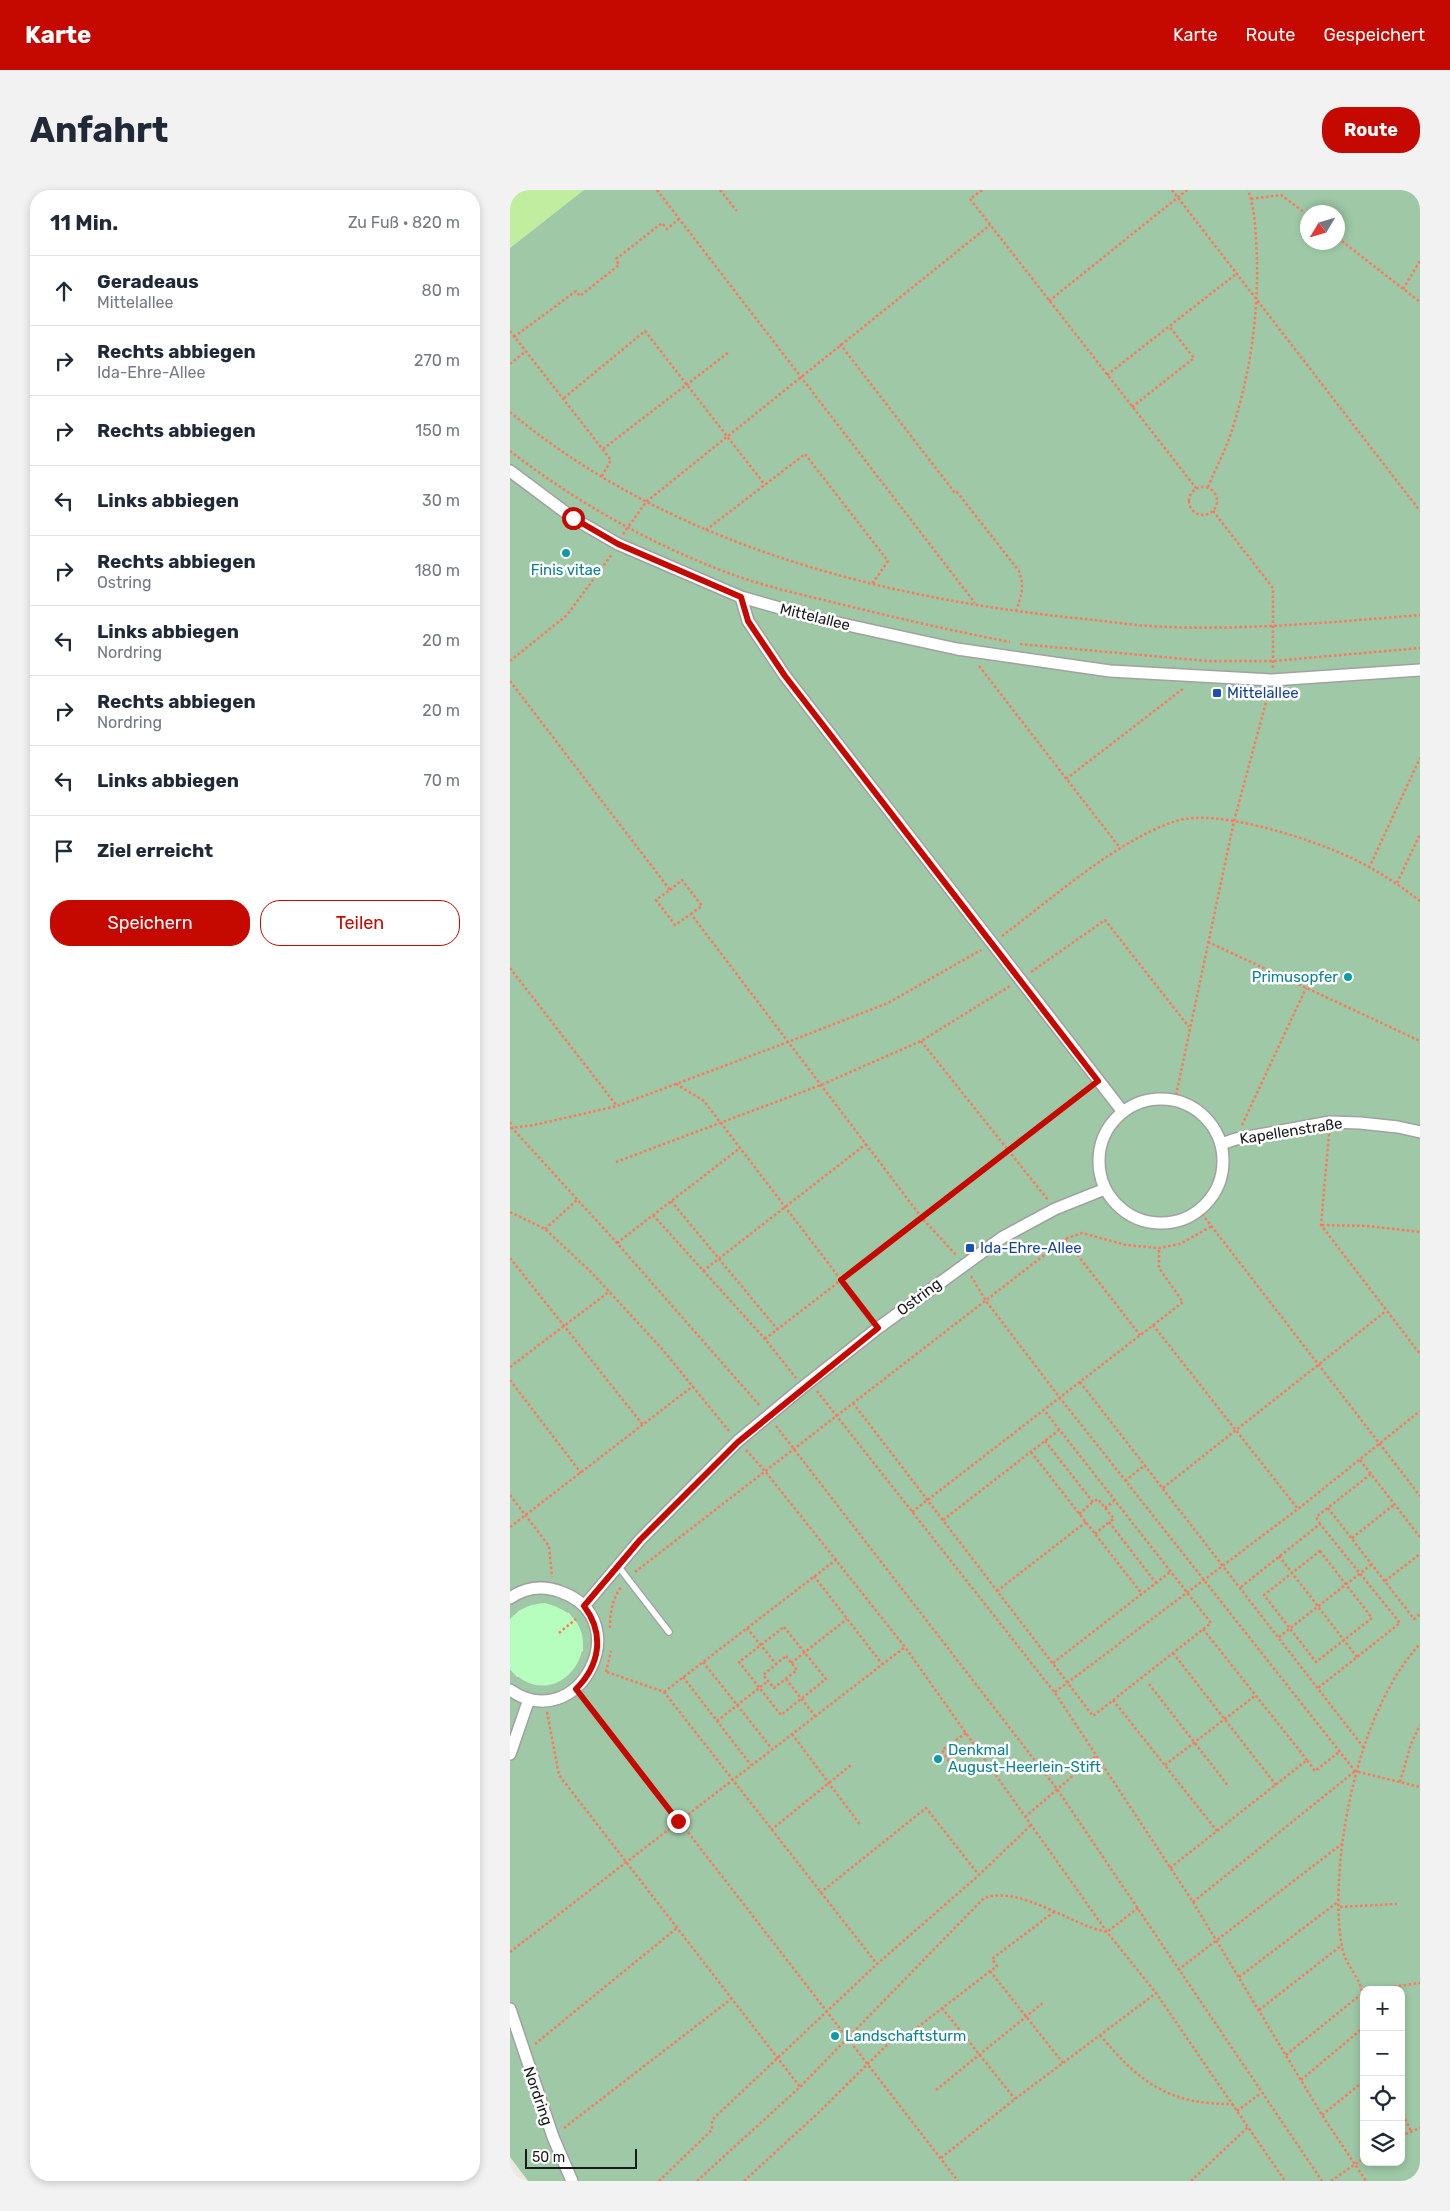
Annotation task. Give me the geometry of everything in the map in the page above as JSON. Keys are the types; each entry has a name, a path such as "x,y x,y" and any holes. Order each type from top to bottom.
{"street":[{"name":"Mittelallee","path":"510,471 573,518 618,544 741,597 815,618 967,650 1110,671 1272,680 1420,670"},
{"path":"741,597 748,621 785,676 1123,1112"},
{"path":"1156,1099 1174,1100 1190,1106 1204,1116 1214,1128 1221,1144 1224,1163 1220,1181 1211,1198 1199,1210 1178,1221 1157,1223 1136,1218 1118,1206 1106,1189 1100,1169 1100,1148 1108,1128 1123,1112 1138,1103 1156,1099"},
{"name":"Kapellenstraße","path":"1221,1144 1236,1139 1330,1122 1360,1122 1420,1132"},
{"name":"Ostring","path":"585,1608 640,1540 738,1442 806,1384 878,1328 1003,1237 1055,1208 1106,1189"},
{"path":"510,1598 528,1589 553,1589 570,1595 585,1608 594,1624 598,1638 598,1653 593,1667 576,1689 559,1698 545,1701 529,1699 510,1690"},
{"path":"510,1754 529,1699"},
{"name":"Nordring","path":"510,2009 553,2137 572,2181"}],"lane":[{"path":"618,1566 669,1632"}],"path":[{"path":"657,190 976,604"},
{"path":"720,190 736,211"},
{"path":"982,190 970,199 1196,488"},
{"path":"1172,190 1420,512"},
{"path":"1049,301 1187,190"},
{"path":"1208,487 1233,429 1250,366 1258,302 1256,244 1251,199 1248,190"},
{"path":"1251,199 1281,195 1300,209"},
{"path":"514,337 576,291 580,296 619,265 616,259 662,223 667,229 680,218"},
{"path":"510,661 567,615 646,502 990,225"},
{"path":"1345,243 1420,302"},
{"path":"1403,289 1420,261"},
{"path":"1107,376 1236,274"},
{"path":"1132,407 1194,358 1169,326"},
{"path":"510,331 611,460 601,478"},
{"path":"564,398 645,331 765,485"},
{"path":"840,344 955,493 957,492 1019,571 1023,581 1023,591 1015,611"},
{"path":"510,364 526,351"},
{"path":"603,449 729,352"},
{"path":"510,412 538,436 601,478 646,502 706,530 872,584 1015,611 1165,627 1272,627 1420,615"},
{"path":"510,451 574,496 627,527 683,554 731,574 793,592 950,630 1016,643 1207,660 1272,661 1420,648"},
{"path":"706,530 805,454 888,560 872,584"},
{"path":"1196,488 1208,487"},
{"path":"1208,487 1217,498 1213,511"},
{"path":"1196,488 1189,498 1190,507 1201,515 1213,511"},
{"path":"1174,1100 1234,821 1272,680 1273,588 1213,511"},
{"path":"967,650 1120,848"},
{"path":"1066,779 1199,676"},
{"path":"510,682 670,890"},
{"path":"1369,868 1420,758"},
{"path":"511,1128 617,1106 888,1003 992,944 1120,848 1147,832 1178,820 1198,818 1234,821 1290,835 1346,855 1397,884 1420,901"},
{"path":"1397,884 1420,834"},
{"path":"682,880 702,906 675,926 656,900 670,890 682,880"},
{"path":"691,914 922,1218 964,1264 986,1301 1060,1398 1355,1772 1420,1787"},
{"path":"616,1162 821,1086 921,1041 1020,980 1104,920 1189,1027"},
{"path":"1208,942 1420,1041"},
{"path":"510,968 617,1106"},
{"path":"1236,1139 1306,988"},
{"path":"921,1041 1055,1208"},
{"path":"765,1340 1098,1081"},
{"path":"676,1084 704,1101 878,1328"},
{"path":"510,1122 511,1128 578,1199 768,1415 1057,1790 1322,2181"},
{"path":"1330,1122 1321,1225 1420,1354"},
{"path":"703,1271 866,1144"},
{"path":"617,1243 740,1148"},
{"path":"545,1229 578,1199"},
{"path":"671,1201 778,1330"},
{"path":"1199,1210 1420,1496"},
{"path":"510,1212 545,1229 610,1291 694,1386 738,1442 766,1471 837,1559 905,1647 1107,1932 1156,1993 1285,2181"},
{"path":"653,1214 765,1340 836,1415 1055,1693 1193,1902 1322,2114 1366,2181"},
{"path":"1321,1225 1368,1226 1420,1232"},
{"path":"610,1629 610,1613 616,1594 628,1578 836,1415 986,1301 1064,1238 1082,1233 1126,1245 1159,1248 1180,1244 1212,1226"},
{"path":"1064,1238 1140,1335"},
{"path":"912,1512 1183,1302 1159,1268 1159,1248"},
{"path":"510,1258 643,1425"},
{"path":"510,1367 610,1291"},
{"path":"1163,1488 1386,1310"},
{"path":"1153,1325 1298,1509"},
{"path":"510,1380 581,1473"},
{"path":"1080,1382 1364,1748"},
{"path":"510,1527 694,1386"},
{"path":"853,1402 1094,1716 1211,1623 1044,1410"},
{"path":"1055,1693 1298,1509 1420,1411"},
{"path":"943,1520 1059,1430"},
{"path":"1045,1441 1093,1502"},
{"path":"1031,1452 1142,1594"},
{"path":"1360,1460 1420,1537"},
{"path":"1125,1481 1145,1465"},
{"path":"1318,1688 1400,1623 1316,1517 1371,1474"},
{"path":"510,1495 549,1546 553,1589"},
{"path":"1079,1514 1098,1499 1114,1519 1095,1534"},
{"path":"1105,1508 1114,1501"},
{"path":"1352,1538 1395,1504"},
{"path":"1328,1508 1414,1619 1420,1614"},
{"path":"997,1591 1086,1522"},
{"path":"1109,1522 1156,1583"},
{"path":"1240,1588 1320,1524"},
{"path":"1320,1551 1346,1584 1372,1618 1316,1662 1264,1595 1320,1551"},
{"path":"1385,1581 1420,1554"},
{"path":"1279,1556 1358,1657"},
{"path":"664,1692 837,1559"},
{"path":"1278,1637 1372,1564"},
{"path":"1053,1663 1170,1572"},
{"path":"814,1576 882,1664"},
{"path":"559,1633 585,1608"},
{"path":"792,1663 847,1619"},
{"path":"784,1627 805,1652 826,1679 780,1715 739,1662 784,1627"},
{"path":"747,1628 776,1665"},
{"path":"1203,1629 1315,1771 1339,1752"},
{"path":"1360,1986 1344,1956 1340,1907 1343,1843 1355,1772 1388,1689 1420,1644"},
{"path":"606,1672 611,1646"},
{"path":"510,1952 905,1647"},
{"path":"1173,1653 1276,1785"},
{"path":"786,1656 792,1663 797,1670 774,1688 763,1675 786,1656"},
{"path":"703,1662 772,1749"},
{"path":"593,1667 664,1692 877,1964"},
{"path":"683,1677 751,1766"},
{"path":"786,1679 815,1716"},
{"path":"717,1722 768,1681"},
{"path":"1149,1684 1230,1787"},
{"path":"576,1689 958,2181"},
{"path":"1165,1765 1256,1695"},
{"path":"1113,1700 1217,1832"},
{"path":"545,1701 559,1776 800,2086"},
{"path":"1400,1782 1411,1744 1420,1725"},
{"path":"966,1733 942,1750 948,1760 973,1743"},
{"path":"792,1734 861,1826"},
{"path":"1025,1817 1096,1756"},
{"path":"1170,1868 1307,1760"},
{"path":"771,1830 851,1765"},
{"path":"1193,1902 1355,1772"},
{"path":"820,1893 926,1808 979,1875"},
{"path":"660,2181 712,2130 712,2120 828,2013 877,1964 979,1875 1031,1825"},
{"path":"1178,1970 1343,1843"},
{"path":"697,2181 800,2086 984,1898 992,1895 1010,1898 1054,1912 1091,1929 1107,1932 1138,1908"},
{"path":"1239,1977 1340,1900"},
{"path":"1340,1907 1397,1904"},
{"path":"744,2181 816,2115 894,2038 901,2040 997,1966 992,1959 1054,1912"},
{"path":"524,2053 677,1928"},
{"path":"1259,2010 1342,1944"},
{"path":"990,1971 1063,2063"},
{"path":"1398,1986 1420,1983"},
{"path":"941,2159 1015,2099 1156,1993"},
{"path":"1286,2055 1360,1994"},
{"path":"553,2137 731,1999"},
{"path":"936,2090 1044,2002"},
{"path":"942,2008 1015,2099"},
{"path":"1301,2080 1360,2030"},
{"path":"1100,2034 1121,2060 1148,2082 1177,2099 1206,2105 1233,2104"},
{"path":"1322,2114 1360,2084"},
{"path":"1237,2111 1261,2093"},
{"path":"1405,2118 1411,2131"},
{"path":"1191,2181 1248,2127"},
{"path":"1405,2134 1420,2128"},
{"path":"1331,2181 1360,2160"}],"green space":[{"path":"510,190 584,190 510,248"},
{"path":"584,190 1420,190 1420,2181 528,2181 510,2157 510,1669 517,1677 583,1651 580,1631 569,1613 520,1610 510,1619 510,248"},
{"path":"545,1603 569,1614 580,1630 583,1647 577,1665 565,1678 548,1685 529,1683 510,1669 510,1619 526,1607"}],"place":[{"name":"Finis vitae","path":"566,553"},
{"name":"Mittelallee","path":"1217,693"},
{"name":"Primusopfer","path":"1348,977"},
{"name":"Ida-Ehre-Allee","path":"970,1248"},
{"name":"Denkmal August-Heerlein-Stift","path":"938,1759"},
{"name":"Landschaftsturm","path":"835,2036"}],"route":[{"path":"573,518 618,544 741,597 748,621 785,676 1098,1081 841,1280 878,1328 768,1415 738,1442 640,1540 584,1606 594,1624 598,1638 598,1653 586,1680 576,1689 678,1821"}]}
